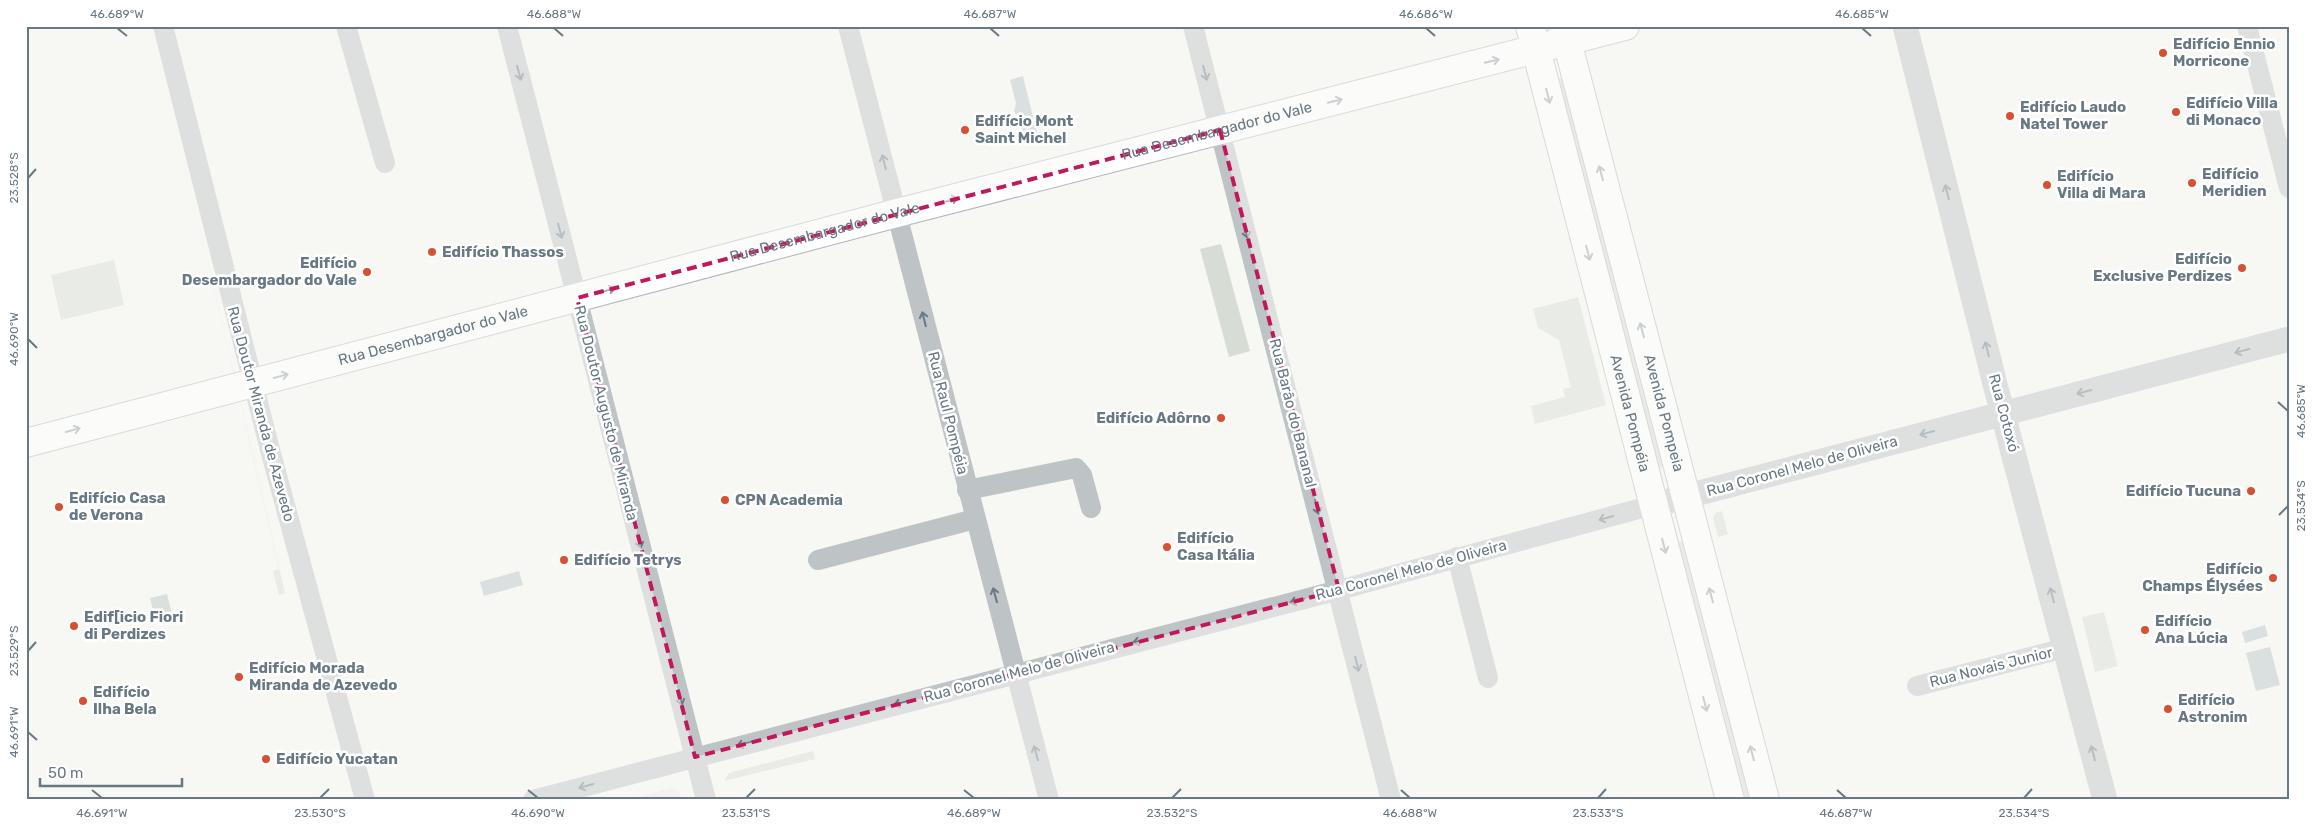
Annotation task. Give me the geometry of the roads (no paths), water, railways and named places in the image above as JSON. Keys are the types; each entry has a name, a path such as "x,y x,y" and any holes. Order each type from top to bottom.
{"main road":[{"name":"Rua Desembargador do Vale","path":"26,443 1220,130 1533,38 1625,26"},
{"name":"Avenida Pompeia","path":"1564,34 1765,800"},
{"name":"Avenida Pompéia","path":"1533,38 1730,800"}],"street":[{"name":"Rua Doutor Miranda de Azevedo","path":"163,26 252,383 366,800"},
{"path":"346,26 385,163"},
{"name":"Rua Doutor Augusto de Miranda","path":"507,26 706,800"},
{"name":"Rua Raul Pompéia","path":"848,26 1049,800"},
{"name":"Rua Barão do Bananal","path":"1192,26 1391,800"},
{"name":"Rua Cotoxó","path":"1905,26 2105,800"},
{"path":"2247,26 2289,188"},
{"name":"Rua Coronel Melo de Oliveira","path":"533,800 2289,339"},
{"path":"968,490 1076,468 1082,475 1092,508"},
{"path":"818,560 975,519"},
{"path":"1457,556 1488,678"},
{"name":"Rua Novais Junior","path":"1917,686 2066,648"}],"place":[{"name":"Edifício Ennio Morricone","path":"2163,53"},
{"name":"Edifício Villa di Monaco","path":"2176,112"},
{"name":"Edifício Laudo Natel Tower","path":"2010,116"},
{"name":"Edifício Mont Saint Michel","path":"965,130"},
{"name":"Edifício Meridien","path":"2192,183"},
{"name":"Edifício Villa di Mara","path":"2047,185"},
{"name":"Edifício Thassos","path":"432,252"},
{"name":"Edifício Exclusive Perdizes","path":"2242,268"},
{"name":"Edifício Desembargador do Vale","path":"367,272"},
{"name":"Edifício Adôrno","path":"1221,418"},
{"name":"Edifício Tucuna","path":"2251,491"},
{"name":"CPN Academia","path":"725,500"},
{"name":"Edifício Casa de Verona","path":"59,507"},
{"name":"Edifício Casa Itália","path":"1167,547"},
{"name":"Edifício Tetrys","path":"564,560"},
{"name":"Edifício Champs Élysées","path":"2273,578"},
{"name":"Edif[icio Fiori di Perdizes","path":"74,626"},
{"name":"Edifício Ana Lúcia","path":"2145,630"},
{"name":"Edifício Morada Miranda de Azevedo","path":"239,677"},
{"name":"Edifício Ilha Bela","path":"83,701"},
{"name":"Edifício Astronim","path":"2168,709"},
{"name":"Edifício Yucatan","path":"266,759"}]}
